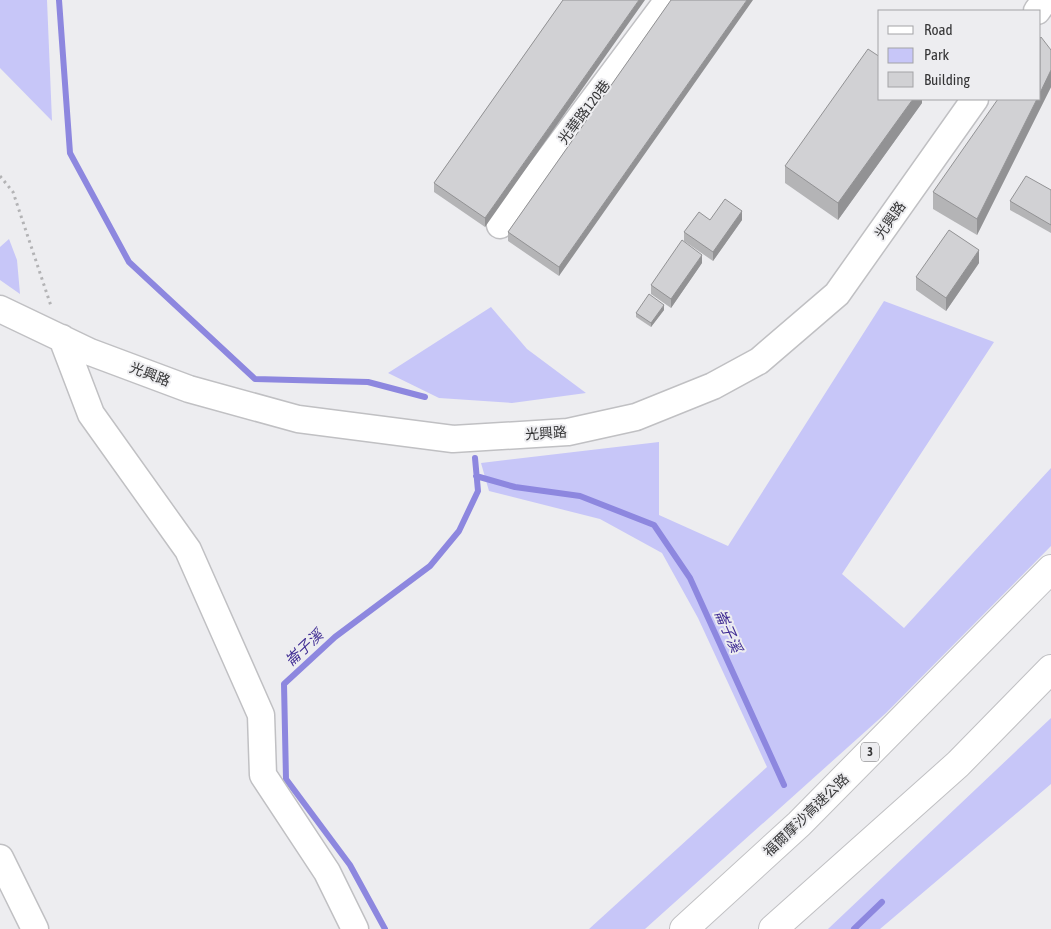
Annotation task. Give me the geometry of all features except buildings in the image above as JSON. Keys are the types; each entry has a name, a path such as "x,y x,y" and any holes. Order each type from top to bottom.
{"highway":[{"name":"福爾摩沙高速公路","path":"684,929 798,824 1051,569"},
{"path":"773,929 958,764 1051,669"}],"street":[{"name":"光華路120巷","path":"500,224 668,0"},
{"path":"1045,0 1051,6"},
{"name":"光興路","path":"0,309 90,352 189,389 298,419 453,439 568,432 636,416 713,386 759,361 837,294 974,100"},
{"path":"62,338 91,414 188,550 261,715 263,776 327,872 355,929"},
{"path":"0,858 35,929"}],"path":[{"path":"0,176 13,192 62,338"}],"green space":[{"path":"0,0 47,0 52,121 0,68"},
{"path":"9,239 17,260 20,294 0,280 0,247"},
{"path":"884,301 994,342 842,574 904,628 1051,468 1051,546 886,713 645,929 589,929 767,767 698,618 662,553 600,519 489,491 481,463 659,442 659,515 728,546"},
{"path":"491,307 527,349 586,393 512,403 439,398 388,373"},
{"path":"1051,718 1051,784 880,929 828,929"}],"waterway":[{"path":"59,0 70,153 129,262 255,379 368,382 425,397"},
{"name":"崙子溪","path":"385,929 350,865 286,779 284,684 335,637 430,566 459,531 478,491 475,458"},
{"name":"崙子溪","path":"476,476 515,487 580,496 654,525 690,578 784,785"},
{"name":"崙子溪","path":"854,929 882,902"}]}
